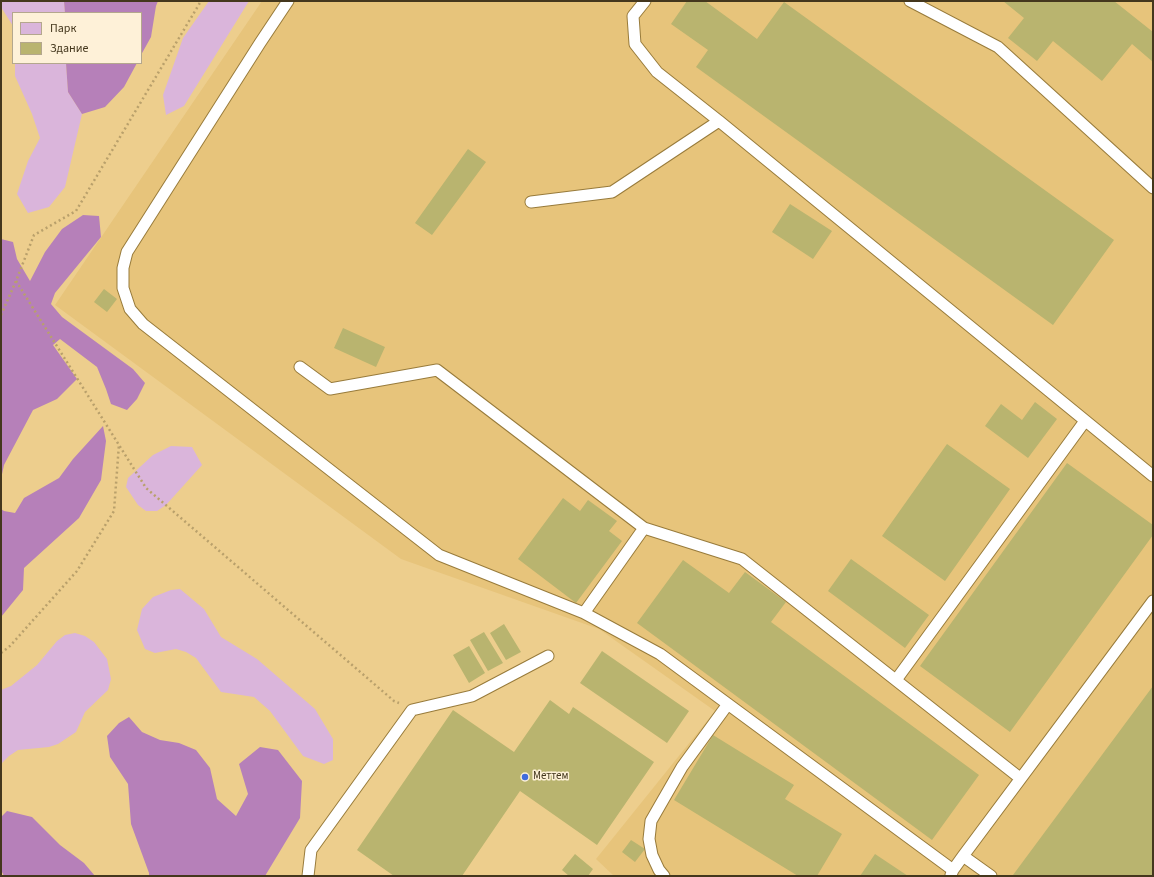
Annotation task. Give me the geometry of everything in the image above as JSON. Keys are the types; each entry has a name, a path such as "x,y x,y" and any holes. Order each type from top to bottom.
{"lane":[{"path":"288,1 127,252 123,268 123,288 130,309 143,324 439,555 584,613 660,654 952,873 962,856 1153,601"},
{"path":"645,1 634,16 634,44 657,72 1153,476"},
{"path":"910,1 998,46 1153,188"},
{"path":"532,202 612,192 719,121"},
{"path":"300,367 330,389 437,370 644,528 742,559 1020,778"},
{"path":"896,680 1085,421"},
{"path":"584,613 644,528"},
{"path":"308,876 311,850 412,710 472,696 548,656"},
{"path":"664,876 659,870 652,855 650,839 651,821 682,767 728,704"},
{"path":"962,856 991,876"}],"path":[{"path":"1,315 34,235 76,211 201,1"},
{"path":"16,281 146,488 394,701 412,710"},
{"path":"1,653 10,646 77,571 114,511 119,443"}],"shaded area":[{"path":"64,1 158,1 151,37 142,53 142,12 65,12"},
{"path":"262,1 1153,1 1153,876 614,876 596,859 715,711 599,629 401,559 55,305"},
{"path":"66,64 136,64 124,87 105,107 82,114 68,92"},
{"path":"83,215 99,216 101,237 55,293 51,304 62,317 133,369 145,383 137,399 127,410 111,404 97,367 60,339 53,345 77,379 57,399 33,410 4,465 1,479 1,239 13,242 17,259 30,281 45,252 62,229"},
{"path":"103,426 106,441 101,480 79,518 24,568 23,590 1,617 1,509 15,513 24,498 59,478 73,459"},
{"path":"129,717 142,732 160,740 179,743 196,750 210,768 217,799 236,816 248,794 239,764 260,747 278,750 302,781 300,818 265,876 149,876 131,824 128,784 110,757 107,736 119,723"},
{"path":"7,811 32,817 60,845 84,863 95,876 4,876 1,870 1,817"}],"green space":[{"path":"1,1 64,1 65,12 12,12 12,24 1,7"},
{"path":"209,1 249,1 184,106 166,115 163,95 183,38"},
{"path":"15,64 66,64 68,92 82,114 65,187 49,207 28,213 17,194 28,161 40,138 32,114 15,76"},
{"path":"171,446 192,447 202,465 166,505 157,511 146,511 138,505 126,487 128,478 153,455"},
{"path":"180,589 204,609 221,637 257,659 315,709 333,739 333,760 324,764 303,756 270,711 254,697 221,692 196,658 186,652 176,649 155,653 145,649 137,630 142,609 153,597 171,590"},
{"path":"75,633 85,636 94,642 107,659 111,679 108,690 85,712 76,732 58,744 49,747 18,750 1,764 1,690 11,686 37,665 57,641 65,635"}],"building":[{"path":"687,1 705,1 757,39 784,2 1114,240 1053,325 696,67 708,50 671,24"},
{"path":"1003,1 1114,1 1153,32 1153,62 1132,44 1102,81 1053,41 1037,61 1008,38 1024,18"},
{"path":"468,149 486,162 432,235 415,223"},
{"path":"790,204 832,231 813,259 772,232"},
{"path":"104,289 117,299 107,312 94,302"},
{"path":"343,328 385,347 376,367 334,348"},
{"path":"1035,402 1057,419 1028,458 985,426 1001,404 1022,420"},
{"path":"947,444 1010,489 945,581 882,536"},
{"path":"1067,463 1153,525 1153,535 1010,732 920,666"},
{"path":"563,498 580,511 588,500 617,521 609,531 622,541 576,603 518,559"},
{"path":"851,559 929,615 905,648 828,591"},
{"path":"683,560 729,593 745,572 786,602 771,622 979,775 932,840 637,623"},
{"path":"504,624 521,652 506,660 490,633"},
{"path":"484,632 503,663 488,671 470,640"},
{"path":"469,646 485,673 469,683 453,655"},
{"path":"602,651 689,711 667,743 580,683"},
{"path":"1153,686 1153,876 1014,876 1013,875"},
{"name":"Меттем","path":"550,700 569,714 573,707 654,762 597,845 520,791 462,876 394,876 357,850 453,710 514,752"},
{"path":"713,735 794,785 785,799 842,834 817,876 798,876 674,800"},
{"path":"631,840 645,849 635,862 622,852"},
{"path":"575,854 593,869 588,876 569,876 562,870"},
{"path":"875,854 908,876 860,876"}],"place":[{"name":"Меттем","path":"525,777"}]}
